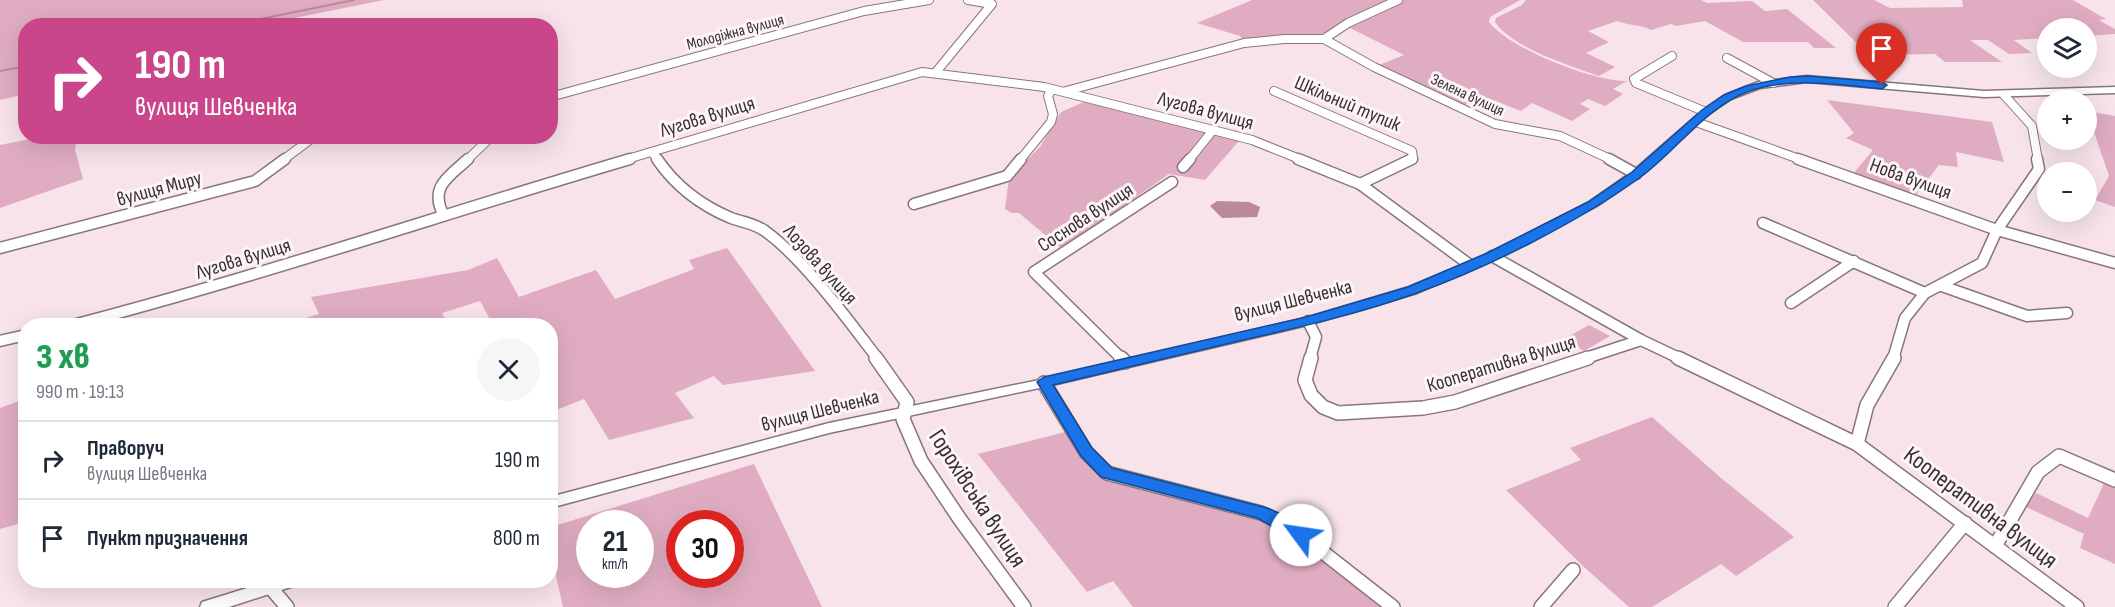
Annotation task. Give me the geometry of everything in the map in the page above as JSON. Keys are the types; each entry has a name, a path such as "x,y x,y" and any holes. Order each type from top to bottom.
{"street":[{"name":"Молодіжна вулиця","path":"558,95 864,11 929,0"},
{"path":"936,72 992,4 968,0"},
{"path":"1065,92 1244,43 1324,39 1348,23 1398,0"},
{"name":"Зелена вулиця","path":"1324,39 1374,67 1495,124 1511,130 1557,135 1571,139 1636,174"},
{"path":"1672,56 1634,79 1636,83 1706,112"},
{"path":"1727,58 1773,83"},
{"name":"Лугова вулиця","path":"100,318 173,299 443,214 922,72 936,72 1052,89 1252,140 1360,184 1470,265"},
{"name":"вулиця Шевченка","path":"558,501 906,410 1044,382 1308,321 1413,290 1492,256 1562,222 1636,174 1706,112 1728,97 1746,89 1790,80 1830,80 1944,93 2004,94 2115,90"},
{"path":"914,204 1007,176 1051,122 1053,114 1048,96 1052,89"},
{"name":"Шкільний тупик","path":"1274,91 1412,151 1413,158 1360,184"},
{"path":"1857,444 1867,405 1892,363 1905,318 1925,293 1982,263 1997,230 2039,169 2032,126 2004,94"},
{"name":"Нова вулиця","path":"1696,122 1997,230 2115,263"},
{"path":"1183,167 1213,130"},
{"name":"вулиця Миру","path":"0,249 255,181 304,144"},
{"path":"443,214 437,204 436,195 440,186 484,144"},
{"name":"Лозова вулиця","path":"652,152 670,178 694,201 732,219 766,231 774,238 803,268 889,374 907,402 906,410"},
{"name":"Соснова вулиця","path":"1125,362 1034,272 1172,182"},
{"path":"1762,223 1925,293"},
{"name":"Кооперативна вулиця","path":"1492,256 1641,340 1857,444 2077,607"},
{"path":"1791,303 1854,261"},
{"path":"1942,286 2027,315 2067,313"},
{"name":"Кооперативна вулиця","path":"1308,321 1317,337 1305,380 1311,395 1323,406 1338,413 1423,408 1455,402 1641,340"},
{"path":"0,341 18,337"},
{"path":"1044,382 1086,452 1107,473 1261,513 1283,523 1393,607"},
{"name":"Горохівська вулиця","path":"906,410 903,419 921,461 959,518 1024,607"},
{"path":"1995,546 2038,472 2059,456 2115,480"},
{"path":"1895,607 1965,523"},
{"path":"1541,607 1573,570"},
{"path":"208,607 271,588 287,607"}],"shaded area":[{"path":"0,0 384,0 295,18 18,18 18,96 0,100"},
{"path":"1252,0 1520,0 1490,17 1489,22 1499,32 1553,62 1594,76 1627,81 1613,89 1623,94 1605,106 1588,99 1580,104 1590,109 1572,121 1532,103 1521,111 1480,95 1461,108 1374,67 1404,55 1346,26 1324,39 1244,41 1240,36 1197,23"},
{"path":"1526,0 1701,0 1707,3 1752,1 1765,11 1787,9 1836,48 1814,48 1808,42 1743,42 1705,21 1676,26 1671,24 1651,30 1617,21 1588,31 1609,42 1586,53 1615,67 1599,76 1528,48 1504,32 1495,22 1496,18 1522,5"},
{"path":"1813,0 1874,0 1890,8 1963,7 1962,0 2073,0 2106,19 2099,20 2115,29 2115,34 2097,35 2097,18 2037,18 2037,39 2014,40 2032,53 2009,54 1988,40 1970,40 2002,62 1945,62 1935,54 1869,55"},
{"path":"1827,100 1992,122 2004,162 1956,152 1958,167 1939,165 1915,196 1853,174 1873,150 1846,138 1854,133"},
{"path":"1086,101 1239,141 1205,180 1169,174 1062,249 1019,213 1012,213 1005,209 1009,178 1040,147 1061,112"},
{"path":"2097,113 2115,116 2115,207 2097,201 2097,197 2109,176 2097,141"},
{"path":"18,141 18,144 76,144 75,150 83,179 0,208 0,145"},
{"path":"1217,201 1249,202 1260,207 1257,217 1222,218 1210,206"},
{"path":"727,248 815,371 723,385 714,376 675,393 694,418 609,440 584,399 558,409 558,318 489,318 480,301 442,313 444,318 305,318 319,314 311,297 468,270 497,258 519,297 596,270 615,299 694,269 689,260"},
{"path":"1589,325 1610,336 1584,351 1564,339"},
{"path":"18,401 18,524 0,529 0,408"},
{"path":"1652,417 1721,478 1794,537 1736,576 1721,564 1652,607 1629,607 1584,567 1506,490 1581,460 1570,448"},
{"path":"1073,430 1107,473 1261,513 1393,607 1133,607 1113,581 1087,592 978,454"},
{"path":"754,464 822,607 563,607 558,585 558,525 576,519 576,588 654,588 654,510 606,510"},
{"path":"2105,481 2115,485 2115,564 2080,548 2084,534 2026,507 2036,493 2088,518"}],"waterway":[{"path":"265,18 354,0"},
{"path":"0,71 18,68"}],"route":[{"path":"1301,535 1283,523 1261,513 1107,473 1086,452 1044,382 1308,321 1413,290 1492,256 1562,222 1593,204 1636,174 1706,112 1728,97 1746,89 1758,85 1807,79 1882,85"}]}
